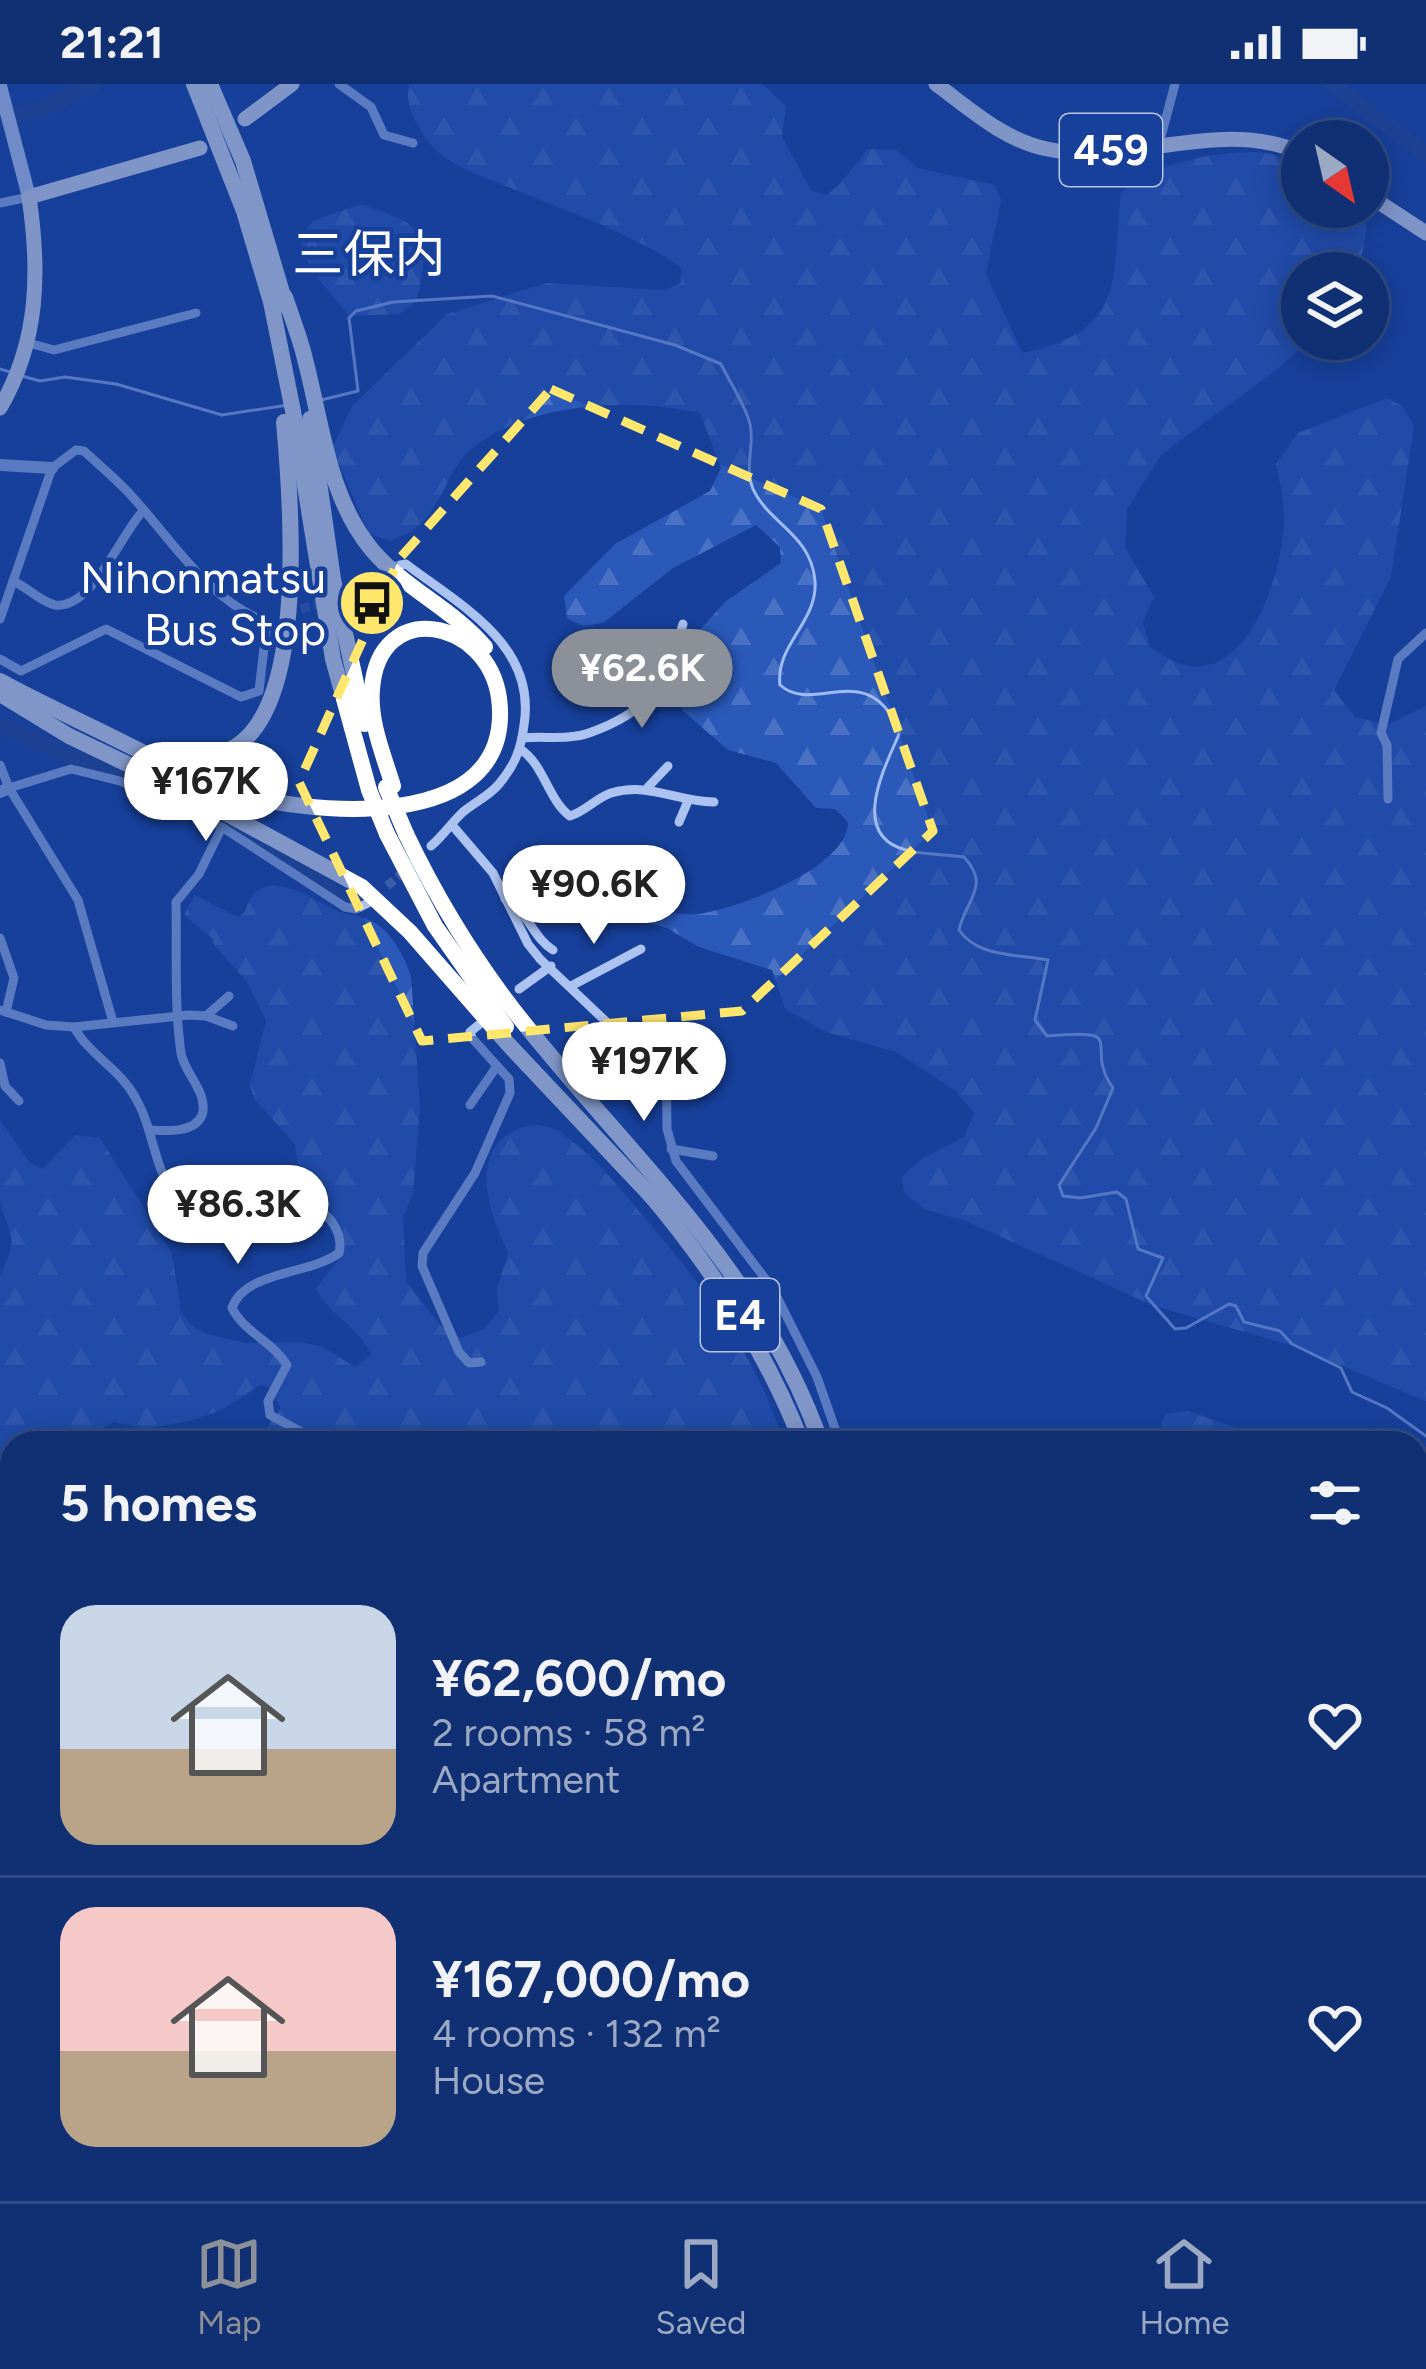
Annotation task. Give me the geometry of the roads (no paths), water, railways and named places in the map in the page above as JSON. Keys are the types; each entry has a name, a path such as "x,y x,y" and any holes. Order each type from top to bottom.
{"highway":[{"name":"E4","path":"194,84 252,235 293,411 333,659 436,926 489,1005 655,1200 731,1301 769,1367 797,1431"},
{"name":"E4","path":"210,84 244,161 285,297 348,655 383,788"},
{"path":"245,119 292,84"},
{"name":"459","path":"936,84 954,90 1009,135 1049,150 1097,152 1257,138 1281,146"},
{"path":"0,408 29,344 36,278 29,197 200,148"},
{"path":"1389,209 1426,233"},
{"path":"153,758 204,758 232,749 257,728 280,671 289,580 288,473 280,392 252,235"},
{"path":"196,796 320,818 414,814 453,802 479,783 497,761 507,733 508,692 493,655 462,623 389,569 346,511 285,297"},
{"path":"0,681 198,781 274,803 352,809 442,797 474,775 491,750 500,716 496,686 484,661 466,642 444,630 405,632 385,650 374,674 371,704 383,788 402,834"},
{"path":"0,694 69,736 340,872 380,901 655,1200"},
{"name":"E4","path":"402,834 475,957 529,1030 722,1255 787,1361 816,1431"}],"main road":[{"path":"0,86 29,197"}],"street":[{"path":"338,84 371,106 384,135 413,143"},
{"path":"1159,144 1175,84"},
{"path":"0,203 29,197"},
{"path":"29,344 54,350 196,313"},
{"path":"0,619 52,468 72,450 84,452 190,565 248,613 267,622"},
{"path":"0,465 52,468"},
{"path":"14,581 49,603 60,605 86,595 127,528 143,511"},
{"path":"368,586 406,564 494,634 509,650 526,691 521,744 495,789 431,846"},
{"path":"267,622 279,615"},
{"path":"0,659 21,670 106,629 241,698 254,696 262,683 267,622"},
{"path":"521,744 584,735 653,696 674,660 682,624"},
{"path":"1388,799 1388,745 1381,734 1392,681 1401,654 1426,634"},
{"path":"521,744 565,814 589,809 610,794 648,787 688,801 714,802"},
{"path":"0,764 4,790 78,900 112,1022"},
{"path":"648,787 668,766"},
{"path":"4,790 71,769 82,770 136,787 222,827 345,907 353,909 379,894"},
{"path":"679,822 688,801"},
{"path":"452,825 494,873 532,951 598,1018 616,1031 666,1049 671,1149 682,1172 773,1289 817,1377 837,1431"},
{"path":"151,1130 179,1130 198,1120 202,1112 199,1091 181,1058 176,902 200,874 222,827"},
{"path":"506,899 517,905 553,950"},
{"path":"0,938 14,978 12,997 3,1011 46,1025 74,1027 180,1016 206,1016 233,1026"},
{"path":"571,986 641,950"},
{"path":"519,989 551,966"},
{"path":"206,1016 225,1000 215,988"},
{"path":"481,1023 470,1032 472,1038 512,1086 494,1136 458,1204 423,1253 422,1266 459,1352 469,1363 481,1362"},
{"path":"74,1027 130,1088 176,1197 191,1208 274,1235 314,1210 328,1217 338,1235 339,1253 307,1270 259,1281 236,1296 232,1308 239,1321 287,1365 268,1401 270,1415 300,1431"},
{"path":"0,1063 1,1080 20,1101"},
{"path":"470,1105 497,1066"},
{"path":"118,1097 130,1088"},
{"path":"671,1149 713,1156"}],"waterway":[{"path":"0,119 42,109 94,84"},
{"path":"1332,84 1426,155"},
{"path":"321,400 358,391 349,318 356,311 393,302 492,296 675,345 721,364 750,424 753,489 798,540 815,581 810,609 784,658 780,685 809,695 857,692 887,709 900,732 876,797 878,830 888,842 906,850 964,857 976,885 959,930 988,950 1048,960 1035,1020 1047,1036 1089,1035 1101,1043 1105,1073 1113,1088 1096,1128 1059,1185 1063,1196 1117,1192 1126,1199 1138,1249 1163,1258 1146,1296 1175,1329 1186,1328 1229,1304 1236,1306 1244,1322 1280,1331 1292,1344 1341,1368 1352,1392 1387,1408 1419,1431"},
{"path":"0,369 13,373"},
{"path":"22,376 116,384 222,415 288,405"},
{"path":"0,725 98,768 128,776 250,836 348,903 363,898"}],"tunnel":[{"path":"288,613 324,602"},
{"path":"387,886 406,870"}],"place":[{"name":"Nihonmatsu Bus Stop","path":"372,603"}],"district":[{"name":"三保内","path":"369,254"}]}
